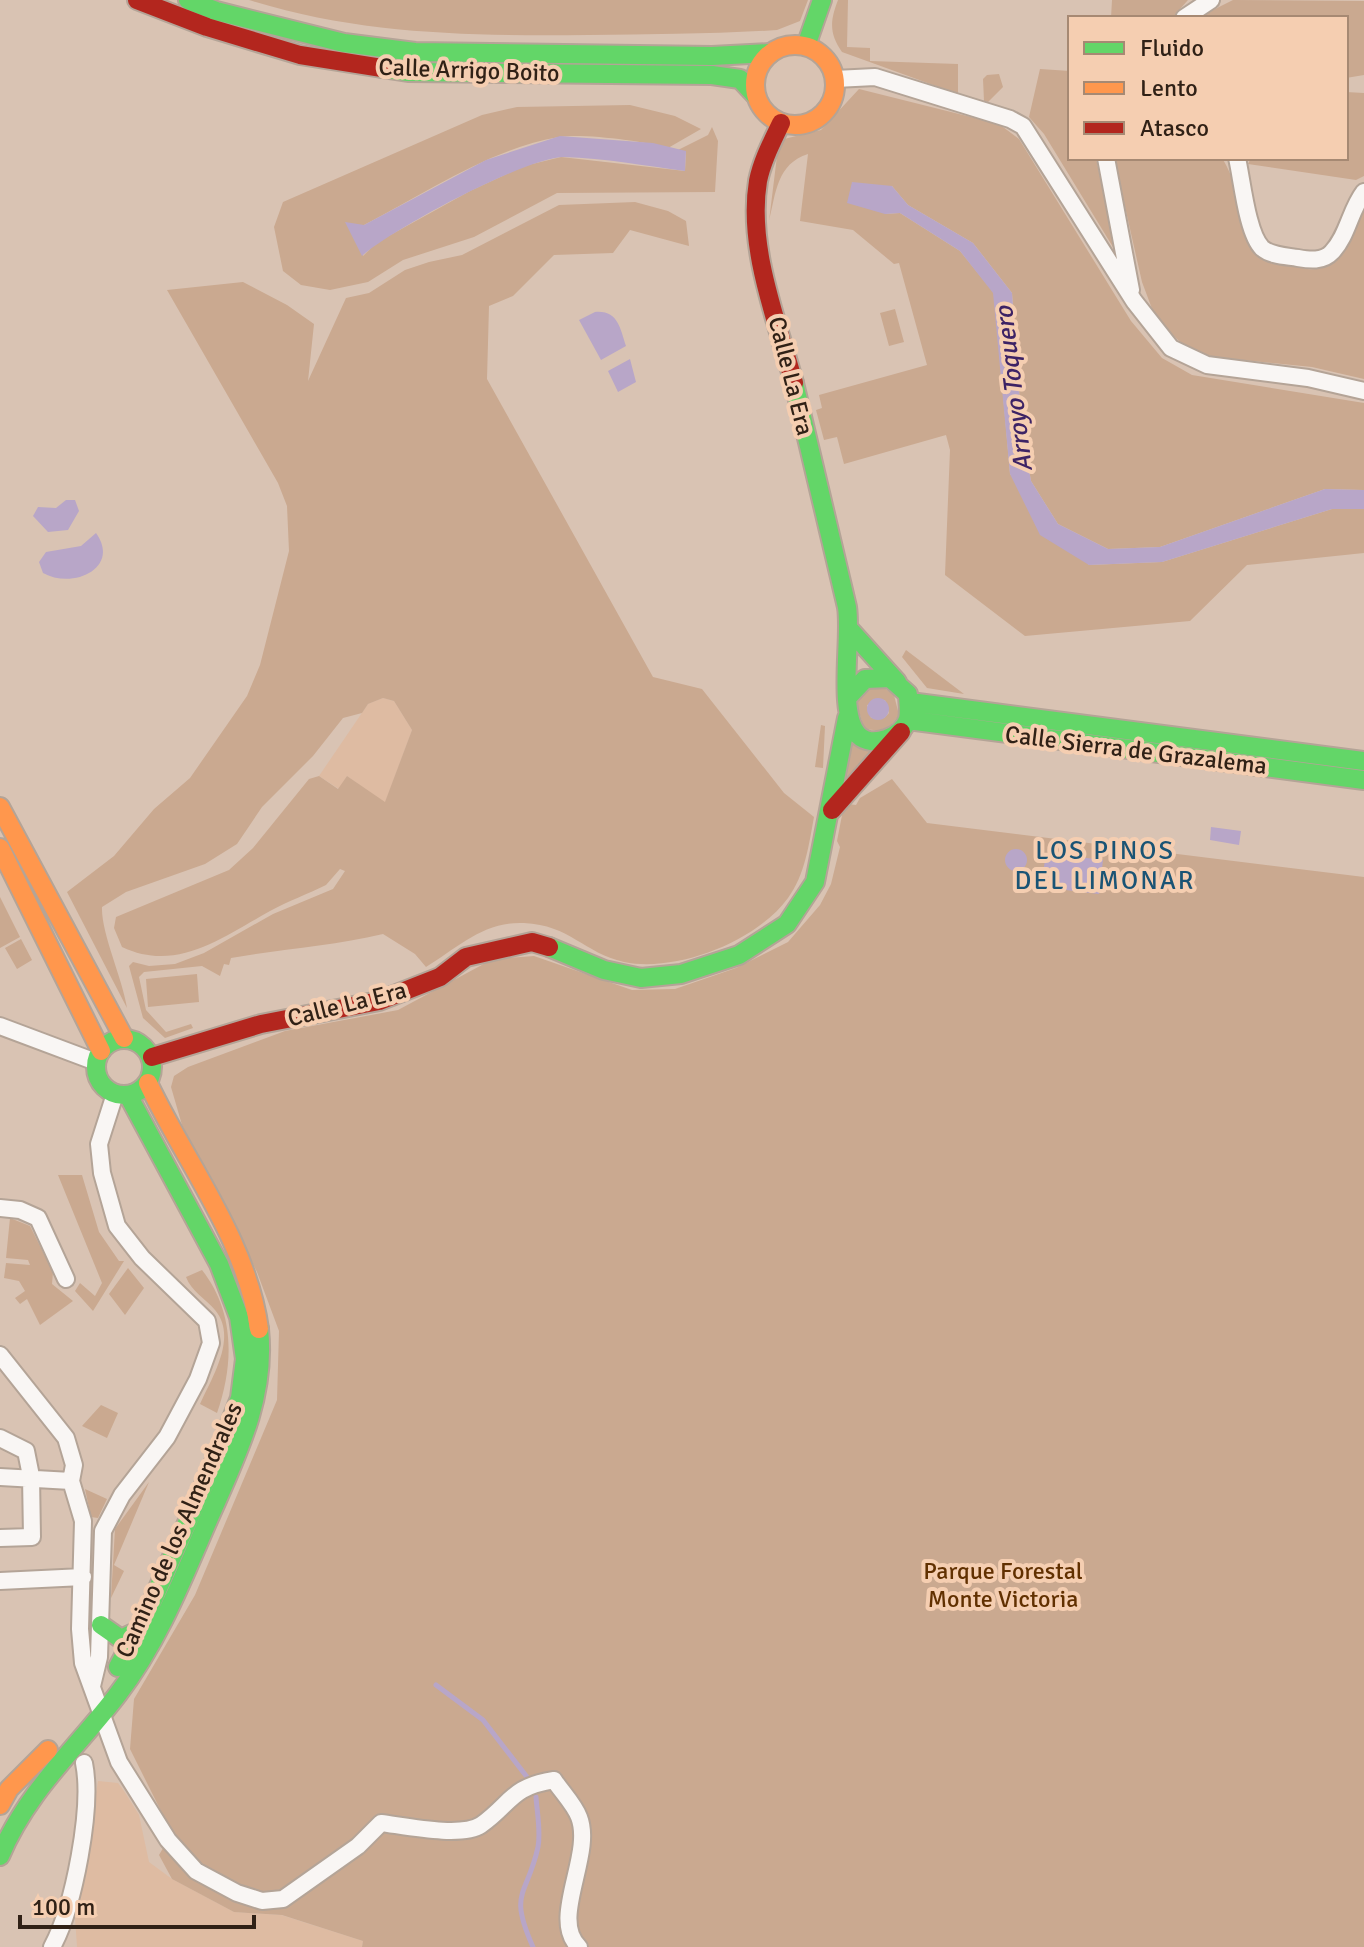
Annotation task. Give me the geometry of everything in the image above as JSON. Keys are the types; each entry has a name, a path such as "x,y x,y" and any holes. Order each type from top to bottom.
{"main road":[{"name":"Calle Arrigo Boito","path":"137,0 207,27 300,55 408,72 712,75 740,79 756,96"},
{"name":"Calle Arrigo Boito","path":"188,0 216,11 344,43 415,52 712,56 771,53"},
{"path":"806,46 822,0"},
{"path":"794,45 806,46 820,53 830,65 835,79 829,106 820,117 808,124 781,123 765,112 756,96 755,78 771,53 794,45"},
{"name":"Calle La Era","path":"781,123 766,150 757,188 760,260 840,570 850,630 847,698"},
{"path":"827,817 849,783 880,761 907,717 897,682 850,630"},
{"path":"897,682 873,676 859,683 847,698 847,718 861,736 885,741 907,717"},
{"name":"Calle Sierra de Grazalema","path":"907,717 1364,761"},
{"name":"Calle Sierra de Grazalema","path":"907,717 1364,780"},
{"name":"Calle La Era","path":"152,1057 261,1024 379,1001 440,977 466,957 532,942 577,956 604,970 641,978 681,974 739,955 787,924 815,882 847,718"},
{"path":"0,807 124,1038"},
{"path":"0,848 99,1056 99,1079 121,1094 148,1083 153,1067 152,1057 145,1046 124,1038 115,1039 99,1056"},
{"name":"Camino de los Almendrales","path":"0,1804 9,1789 97,1699 137,1666 239,1451 256,1397 262,1347 252,1295 224,1230 148,1083"},
{"name":"Camino de los Almendrales","path":"0,1856 11,1823 55,1764 136,1632 240,1398 245,1359 239,1317 219,1264 121,1094"},
{"path":"101,1625 109,1634 121,1639 136,1632"}],"street":[{"path":"1187,16 1211,0"},
{"path":"835,79 875,77 1010,119 1023,126 1134,301 1171,348 1207,365 1308,378 1364,391"},
{"path":"1106,160 1134,301"},
{"path":"1237,160 1254,236 1262,248 1273,254 1313,261 1330,255 1342,239 1356,202 1364,192"},
{"path":"0,1026 99,1056"},
{"name":"Camino de los Almendrales","path":"121,1094 99,1144 102,1173 117,1226 142,1258 207,1321 211,1343 198,1379 167,1437 122,1495 103,1531 97,1699 119,1762 168,1840 196,1871 237,1893 262,1901 283,1899 358,1846 381,1823 445,1831 479,1827 507,1799 530,1784 554,1780 579,1817 580,1864 569,1902 568,1923 579,1947"},
{"path":"0,1208 20,1210 38,1218 66,1279"},
{"path":"0,1355 66,1438 74,1465 71,1481 83,1521 80,1629 83,1663 97,1699"},
{"path":"0,1438 26,1451 31,1476 32,1537 0,1538"},
{"path":"0,1477 31,1476 71,1481"},
{"path":"0,1581 83,1577"},
{"path":"55,1764 84,1763 102,1751 110,1736"},
{"path":"52,1947 60,1933 74,1875 86,1803 84,1763"}],"shaded area":[{"path":"383,698 394,701 412,730 385,803 347,776 339,789 319,776 368,704"},
{"path":"98,1781 118,1783 139,1815 149,1862 172,1879 234,1912 281,1915 363,1941 362,1947 77,1947 75,1918 90,1852 88,1843"}],"green space":[{"path":"249,0 808,0 800,21 777,30 545,35 459,34 374,27 291,12"},
{"path":"838,0 848,0 847,47 870,48 870,61 958,64 958,94 842,52 832,27"},
{"path":"1112,0 1188,0 1174,16 1111,16"},
{"path":"1233,0 1364,1 1364,75 1348,78 1348,16 1201,16"},
{"path":"1040,69 1068,71 1068,160 1096,160 1116,252 1044,134 1029,117"},
{"path":"999,74 1003,87 988,102 984,101 983,79 987,75"},
{"path":"859,89 999,124 1019,139 1131,321 1162,358 1192,375 1364,403 1364,490 1325,489 1160,547 1108,549 1058,524 1031,481 1022,431 1012,293 973,243 908,205 892,186 885,214 900,213 960,251 994,293 1010,474 1089,565 1162,562 1332,509 1364,509 1364,553 1247,565 1190,621 1025,636 945,575 950,450 946,435 844,464 837,437 824,440 816,410 822,408 819,395 927,365 899,263 894,264 853,230 800,221 808,154 784,172 769,221 777,156 784,139 821,130"},
{"path":"1348,92 1364,93 1364,176 1356,180 1248,164 1250,160 1348,160"},
{"path":"630,105 675,116 701,129 668,148 614,138 569,136 508,151 364,225 363,256 376,243 470,191 524,166 561,157 685,171 686,152 676,151 708,135 712,127 718,141 715,192 557,193 474,237 403,260 368,282 330,290 301,285 283,271 274,227 283,202 482,115 517,107"},
{"path":"1114,160 1223,160 1232,179 1243,229 1249,242 1260,253 1278,262 1307,269 1328,266 1341,256 1364,206 1364,379 1312,367 1214,357 1187,348 1154,314 1142,282"},
{"path":"635,202 668,211 686,221 689,246 630,230 613,253 554,255 513,296 489,306 487,379 653,677 702,689 784,793 814,817 806,859 794,889 774,914 757,928 714,950 668,963 624,962 553,929 524,923 496,926 484,931 426,967 415,954 383,934 231,958 229,965 224,964 220,976 202,966 144,972 139,977 146,1010 166,1032 191,1024 193,1028 165,1038 143,1018 129,966 133,962 149,966 175,964 204,953 273,914 333,889 345,871 340,869 326,885 277,907 217,941 181,954 142,954 122,947 114,928 116,917 229,870 253,848 309,779 319,776 338,789 347,776 385,802 412,730 394,701 383,698 368,704 362,713 343,718 313,756 262,807 237,844 205,864 126,892 102,907 127,1008 67,892 114,856 154,809 190,778 247,696 260,665 289,551 287,506 278,483 167,290 243,282 287,305 314,324 308,381 346,298 369,293 405,270 462,255 559,205"},
{"path":"895,309 904,342 889,346 880,313"},
{"path":"906,650 964,694 927,688 902,657"},
{"path":"883,687 894,695 899,715 884,729 864,728 856,702 869,688","holes":["885,700 889,713 884,718 871,718 867,705"]},
{"path":"821,725 825,726 823,768 815,767"},
{"path":"851,741 881,751 837,785"},
{"name":"Parque Forestal Monte Victoria","path":"892,779 927,823 1364,877 1364,1947 362,1947 363,1941 282,1915 234,1912 172,1879 159,1855 172,1833 130,1749 134,1699 195,1595 277,1400 279,1331 257,1272 182,1125 171,1087 174,1076 188,1067 285,1031 398,1010 493,959 534,956 632,990 675,989 736,968 788,942 820,905 831,884 840,847 837,841 843,810 848,804 856,805 860,798"},
{"path":"0,897 20,937 0,948"},
{"path":"21,939 32,960 17,969 5,948"},
{"path":"197,974 199,1002 148,1007 146,979"},
{"path":"58,1175 82,1175 99,1232 119,1261 124,1261 93,1311 75,1291 80,1283 95,1296 102,1283"},
{"path":"10,1218 30,1226 53,1272 52,1284 73,1301 40,1325 27,1299 20,1304 15,1298 25,1291 19,1281 4,1278 6,1263 30,1265 28,1260 6,1258"},
{"path":"128,1268 144,1288 125,1315 109,1294"},
{"path":"202,1270 221,1303 228,1339 226,1376 217,1413 200,1404 221,1357 224,1332 215,1310 191,1287 186,1277"},
{"path":"101,1405 118,1413 107,1438 82,1426"},
{"path":"149,1482 114,1565 124,1571 111,1598 115,1529"},
{"path":"85,1489 107,1499 98,1518 91,1517"}],"water":[{"path":"560,136 653,143 686,151 685,171 579,158 546,160 491,181 460,197 400,230 362,256 345,222 364,225 486,160"},
{"name":"Arroyo Toquero","path":"852,182 892,186 908,205 973,243 1012,293 1022,431 1031,481 1058,524 1108,549 1160,547 1325,489 1364,490 1364,509 1332,509 1162,562 1089,565 1040,535 1010,474 993,293 960,251 900,213 885,214 847,203"},
{"path":"595,312 613,317 626,346 601,360 579,320"},
{"path":"630,359 636,382 618,392 608,371"},
{"path":"66,500 75,500 79,511 68,530 48,532 33,516 38,507 56,508"},
{"path":"96,533 102,545 98,566 80,577 67,579 43,573 39,562 46,552 81,546"},
{"path":"878,698 886,701 889,709 886,717 878,720 870,717 867,709 870,701"},
{"path":"1211,827 1241,831 1239,845 1210,840"},
{"path":"1016,849 1024,852 1027,860 1024,868 1016,871 1008,868 1005,860 1008,852"},
{"path":"1046,853 1103,860 1099,894 1041,887"}],"waterway":[{"path":"436,1685 483,1720 527,1777"},
{"path":"533,1947 521,1904 538,1847 536,1797"}],"traffic: fast":[{"path":"188,0 216,11 344,43 415,52 712,56 771,53"},
{"path":"806,46 822,0"},
{"path":"382,68 408,72 712,75 740,79 756,96"},
{"path":"794,383 847,607 847,693 848,710 852,724 864,739 879,741 894,736 908,719 908,694 890,678 865,679 847,698"},
{"path":"850,630 897,682"},
{"path":"910,702 1364,761"},
{"path":"549,947 604,970 641,978 681,974 739,955 787,924 815,882 847,718"},
{"path":"908,720 1364,780"},
{"path":"124,1039 144,1047 152,1067 144,1087 124,1095 104,1087 96,1067 104,1047 124,1039"},
{"path":"118,1667 147,1613 219,1451 240,1398 245,1359 239,1317 219,1264 128,1095"},
{"path":"0,1856 38,1791 131,1676 165,1616 244,1434 258,1383 259,1329"},
{"path":"101,1625 121,1639 136,1632"}],"traffic: slow":[{"path":"795,45 810,48 823,57 832,70 835,85 832,100 823,113 810,122 795,125 780,122 767,113 758,100 755,85 758,70 767,57 780,48 795,45"},
{"path":"0,807 124,1038"},
{"path":"0,848 101,1051"},
{"path":"148,1083 213,1202 242,1264 259,1329"},
{"path":"0,1805 9,1789 48,1750"}],"traffic: jam":[{"path":"137,0 207,27 300,55 382,68"},
{"path":"781,123 758,181 757,232 772,309 794,383"},
{"path":"832,810 901,732"},
{"path":"152,1057 261,1024 379,1001 440,977 466,957 532,942 549,947"}],"district":[{"name":"LOS PINOS DEL LIMONAR","path":"1105,866"}]}
